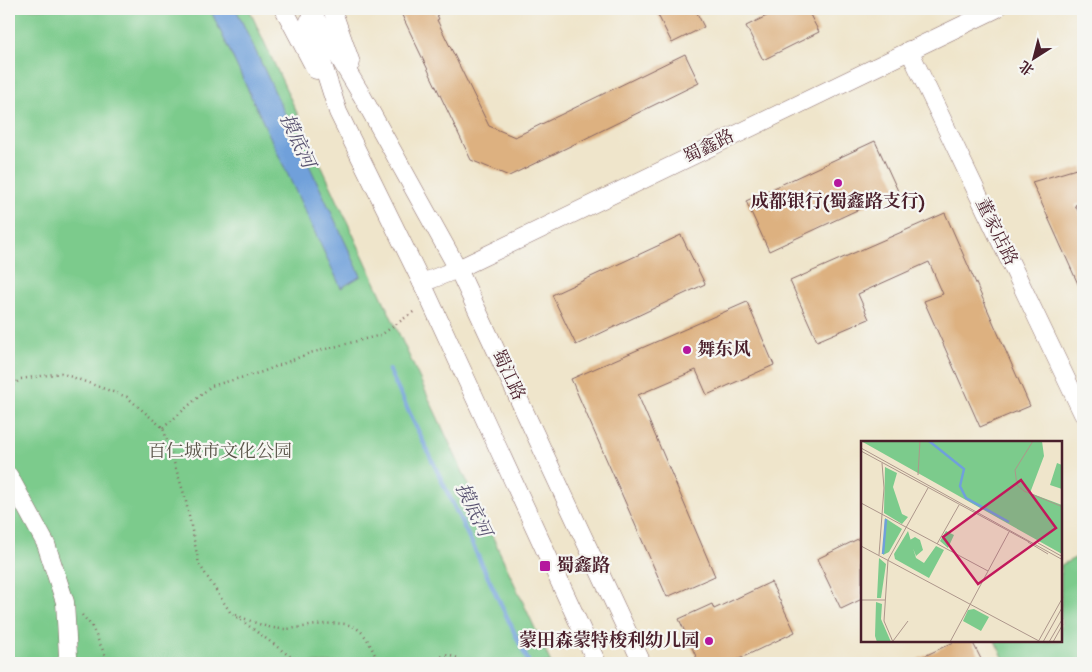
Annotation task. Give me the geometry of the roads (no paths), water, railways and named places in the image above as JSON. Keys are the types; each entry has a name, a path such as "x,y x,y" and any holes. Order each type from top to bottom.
{"street":[{"path":"284,9 338,112 422,283 597,663"},
{"path":"305,9 338,112"},
{"name":"蜀江路","path":"310,9 361,94 458,268 642,663"},
{"name":"蜀江路","path":"332,9 361,94"},
{"name":"蜀鑫路","path":"422,283 458,268 996,9"},
{"name":"董家店路","path":"909,50 1083,414"},
{"path":"9,476 46,544 65,602 68,656 66,663"}],"water":[{"path":"210,9 236,9 361,276 341,288"}],"waterway":[{"name":"摸底河","path":"389,370 529,663"}],"place":[{"name":"成都银行(蜀鑫路支行)","path":"838,183"},
{"name":"舞东风","path":"687,350"},
{"name":"蜀鑫路","path":"545,566"},
{"name":"蒙田森蒙特梭利幼儿园","path":"709,641"}],"park label":[{"name":"百仁城市文化公园","path":"220,452"}]}
